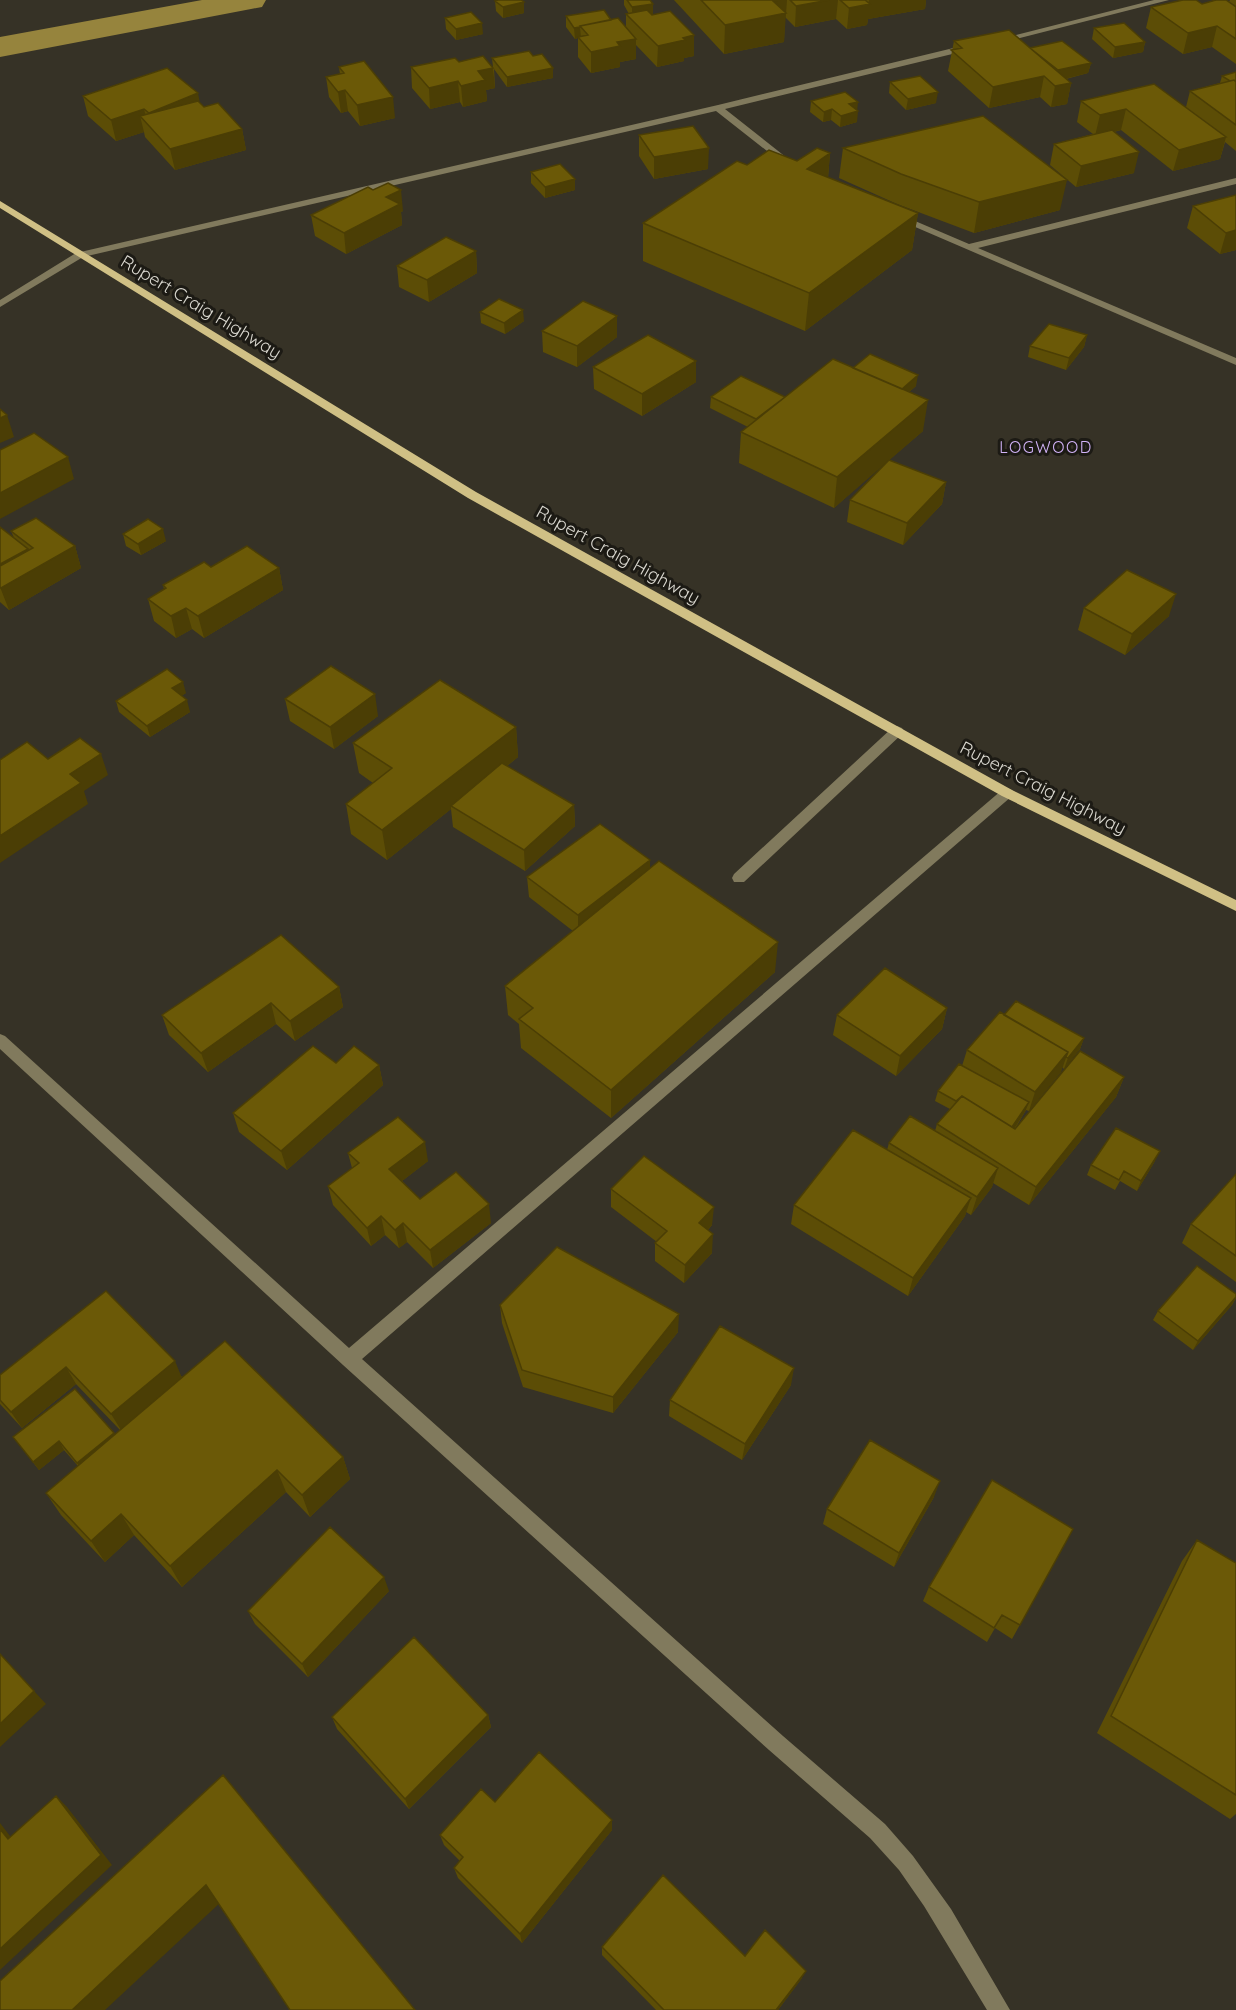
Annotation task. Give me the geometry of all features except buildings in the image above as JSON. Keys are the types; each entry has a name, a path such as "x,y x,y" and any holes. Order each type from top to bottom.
{"main road":[{"name":"Rupert Craig Highway","path":"0,204 472,495 1008,792 1236,906"}],"street":[{"path":"0,304 80,255 718,108 1165,0"},
{"path":"718,108 777,156 797,167"},
{"path":"969,247 1236,181"},
{"path":"881,210 1236,362"},
{"path":"739,878 897,731"},
{"path":"349,1359 1008,792"},
{"path":"0,1040 349,1359 776,1743 848,1804 905,1862 958,1938 999,2010"}],"waterway":[{"path":"0,47 251,0"}],"district":[{"name":"LOGWOOD","path":"1046,447"}]}
